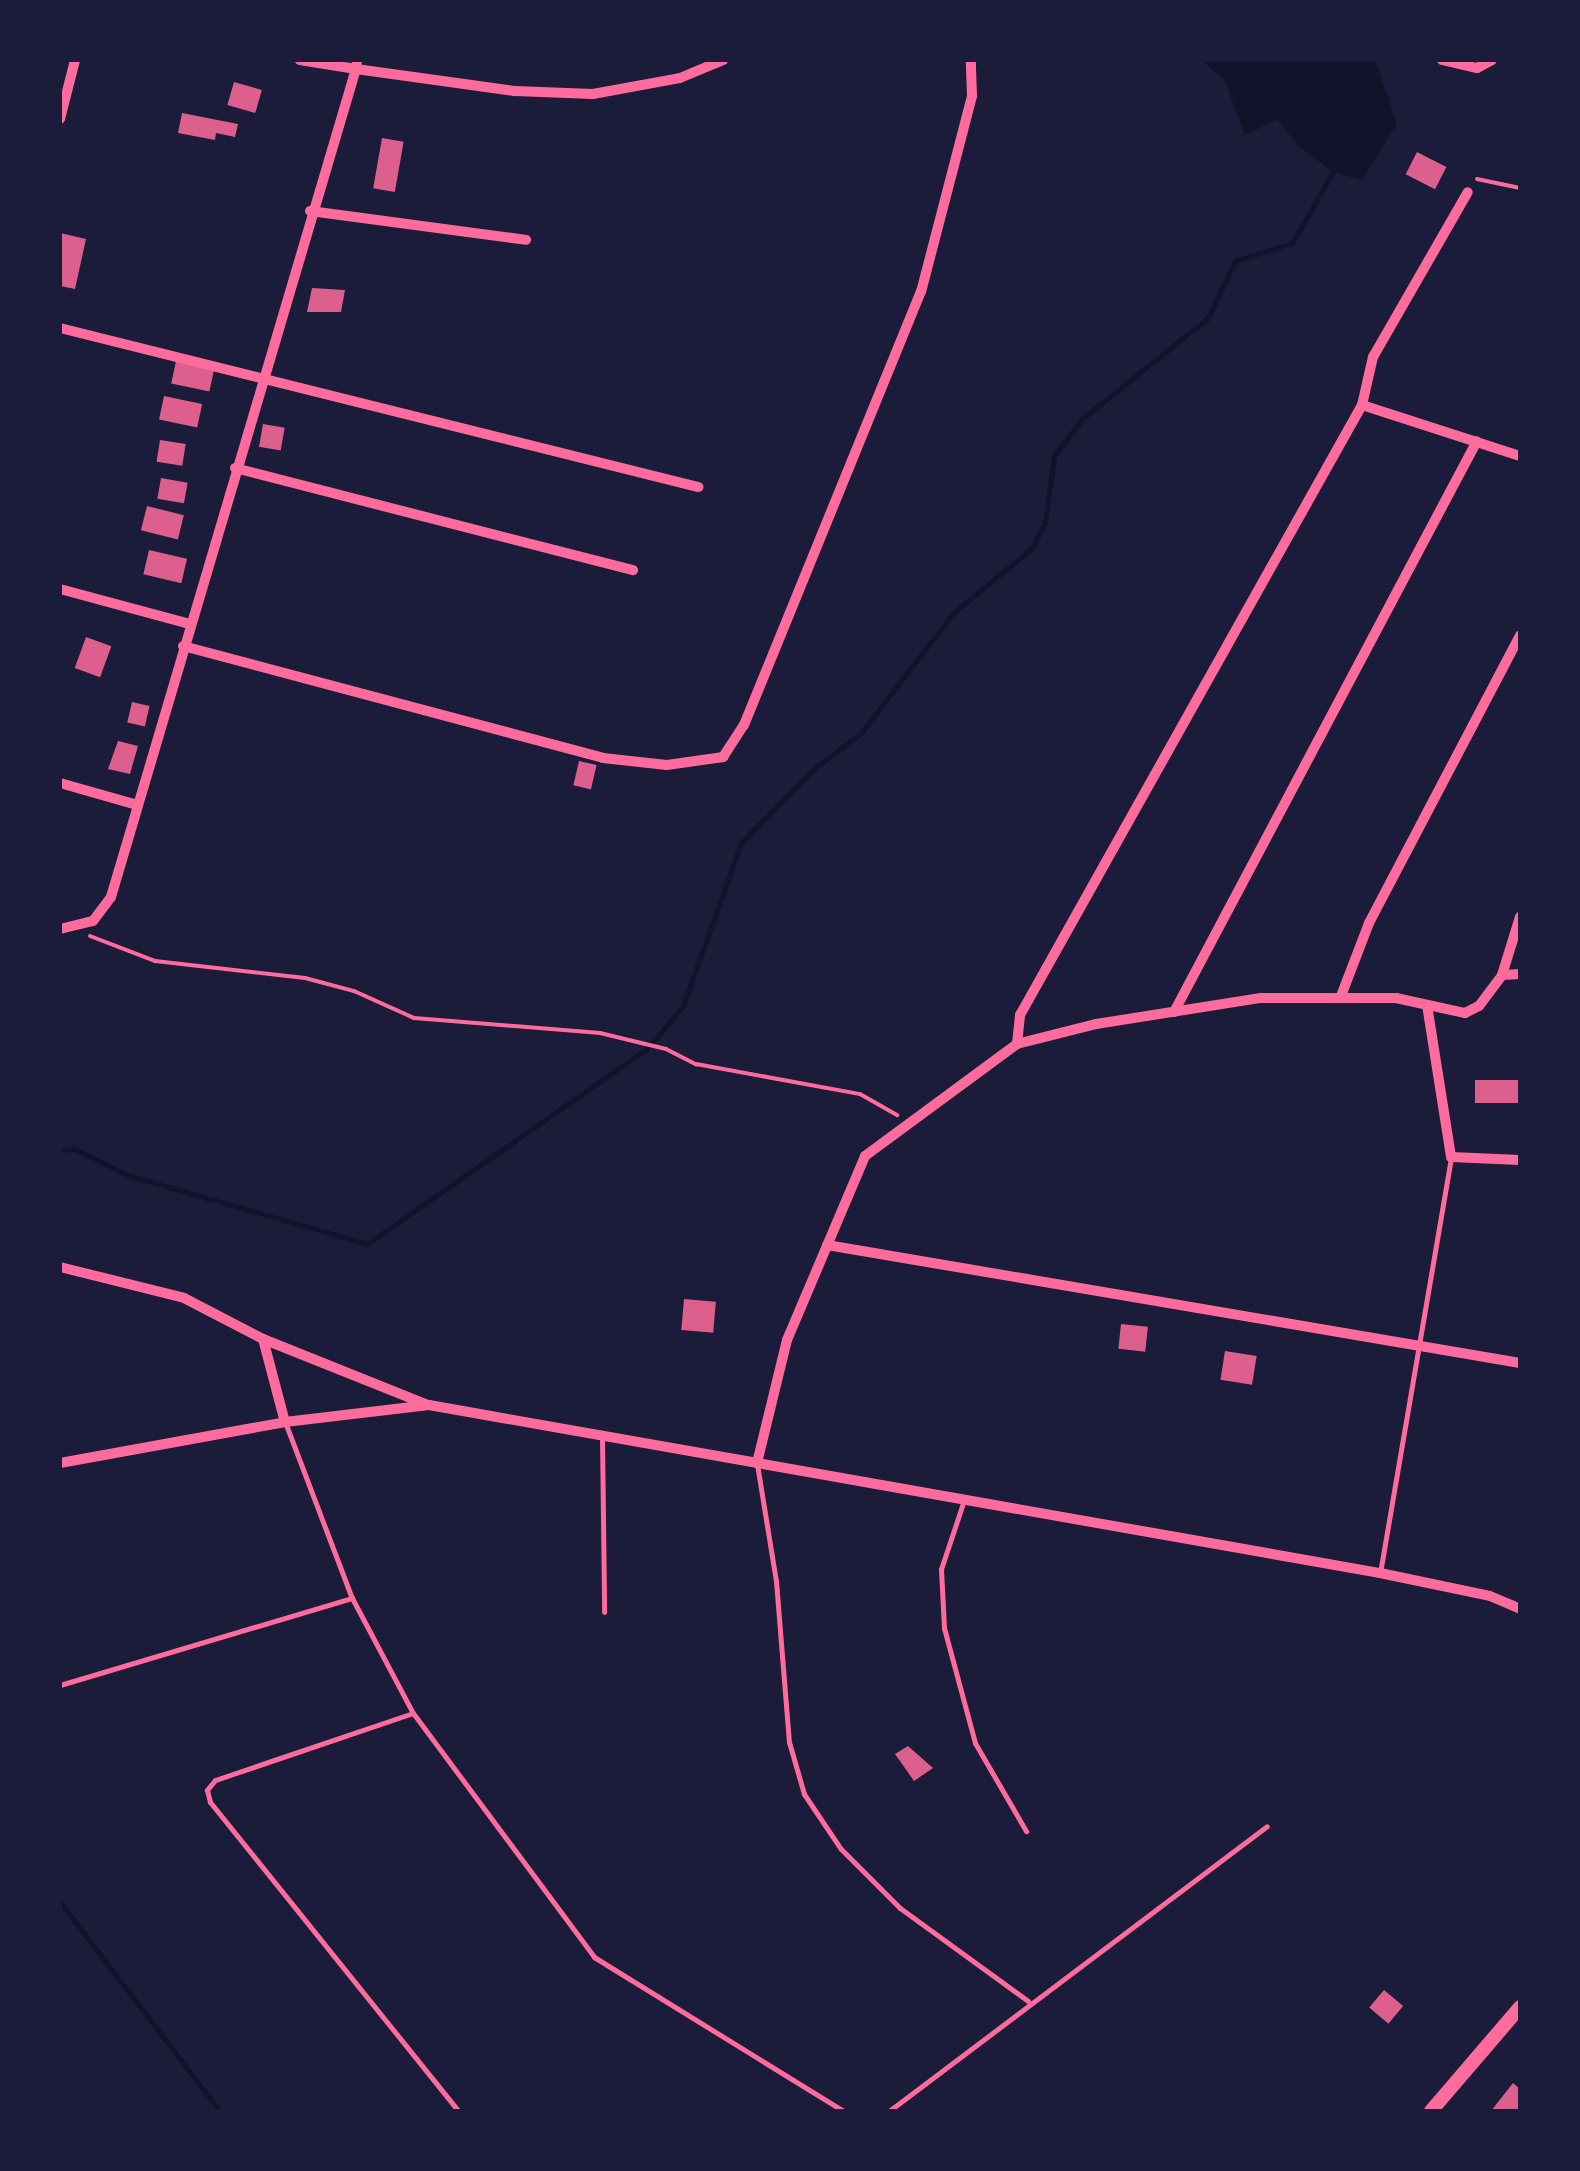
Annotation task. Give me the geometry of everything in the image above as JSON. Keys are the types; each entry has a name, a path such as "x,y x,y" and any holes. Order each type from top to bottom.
{"street":[{"path":"60,120 75,60"},
{"path":"300,60 356,64 515,92 593,94 680,78 723,60"},
{"path":"184,646 603,758 668,766 723,758 744,725 921,292 972,96 970,60"},
{"path":"1442,60 1477,68 1492,60"},
{"path":"64,929 93,921 110,897 356,64"},
{"path":"1017,1044 1020,1015 1362,405 1373,357 1468,192"},
{"path":"310,211 526,240"},
{"path":"60,328 698,487"},
{"path":"1362,405 1520,456"},
{"path":"1174,1012 1477,441"},
{"path":"236,468 632,570"},
{"path":"60,589 190,624"},
{"path":"1341,996 1369,924 1520,635"},
{"path":"60,784 137,806"},
{"path":"756,1462 787,1340 866,1156 1017,1044 1261,998 1341,996 1427,1004 1464,1013 1479,1006 1502,976 1520,917"},
{"path":"1502,976 1520,974"},
{"path":"1427,1004 1452,1157 1520,1160"},
{"path":"827,1244 1520,1363"},
{"path":"60,1267 184,1298 263,1338 428,1405 1380,1572 1490,1596 1520,1609"},
{"path":"263,1338 285,1422"},
{"path":"60,1462 285,1422 428,1405"},
{"path":"1432,2111 1520,2008"}],"lane":[{"path":"1380,1572 1452,1157"},
{"path":"285,1422 352,1598 413,1713 594,1957 844,2111"},
{"path":"602,1434 604,1612"},
{"path":"756,1462 776,1581 789,1742 804,1794 840,1849 900,1908 1028,2001"},
{"path":"964,1500 942,1569 944,1628 975,1743 1026,1831"},
{"path":"60,1686 352,1598"},
{"path":"413,1713 214,1780 207,1790 210,1802 458,2111"},
{"path":"888,2111 1028,2001 1267,1826"}],"path":[{"path":"1468,192 1473,180 1520,188"},
{"path":"64,929 155,961 305,978 354,991 414,1018 588,1032 649,1045 696,1064 860,1094 896,1113 906,1127"}],"shaded area":[{"path":"1202,60 1375,60 1397,124 1362,180 1333,172 1296,144 1278,119 1245,135 1225,81"}],"building":[{"path":"234,82 262,90 255,113 227,105"},
{"path":"182,113 238,124 235,137 216,133 215,140 178,133"},
{"path":"382,138 404,142 395,192 373,188"},
{"path":"1417,152 1446,167 1435,189 1406,174"},
{"path":"60,233 86,239 75,289 60,286"},
{"path":"312,288 345,290 341,312 307,312"},
{"path":"176,361 214,369 209,392 171,383"},
{"path":"164,396 202,404 197,428 159,419"},
{"path":"263,424 285,428 281,450 259,447"},
{"path":"160,440 186,444 182,466 157,462"},
{"path":"161,478 188,483 184,503 157,499"},
{"path":"147,506 184,515 178,539 141,530"},
{"path":"149,550 187,559 181,583 143,574"},
{"path":"86,637 111,646 100,677 75,668"},
{"path":"132,702 150,706 145,727 127,722"},
{"path":"118,741 138,746 130,774 108,769"},
{"path":"579,761 597,765 591,789 573,785"},
{"path":"1475,1080 1520,1080 1520,1103 1475,1103"},
{"path":"684,1299 716,1302 713,1333 681,1330"},
{"path":"1121,1324 1148,1327 1145,1352 1118,1349"},
{"path":"1225,1351 1257,1356 1252,1385 1220,1380"},
{"path":"908,1746 933,1768 914,1781 895,1754"},
{"path":"1384,1990 1403,2006 1388,2024 1369,2008"},
{"path":"1513,2083 1520,2089 1520,2111 1491,2111"}],"waterway":[{"path":"60,1150 75,1149 127,1175 367,1244 647,1049 683,1006 741,843 815,768 861,733 953,613 1032,548 1045,522 1054,456 1083,418 1208,318 1235,261 1292,243 1333,172"},
{"path":"60,1902 220,2111"}]}
